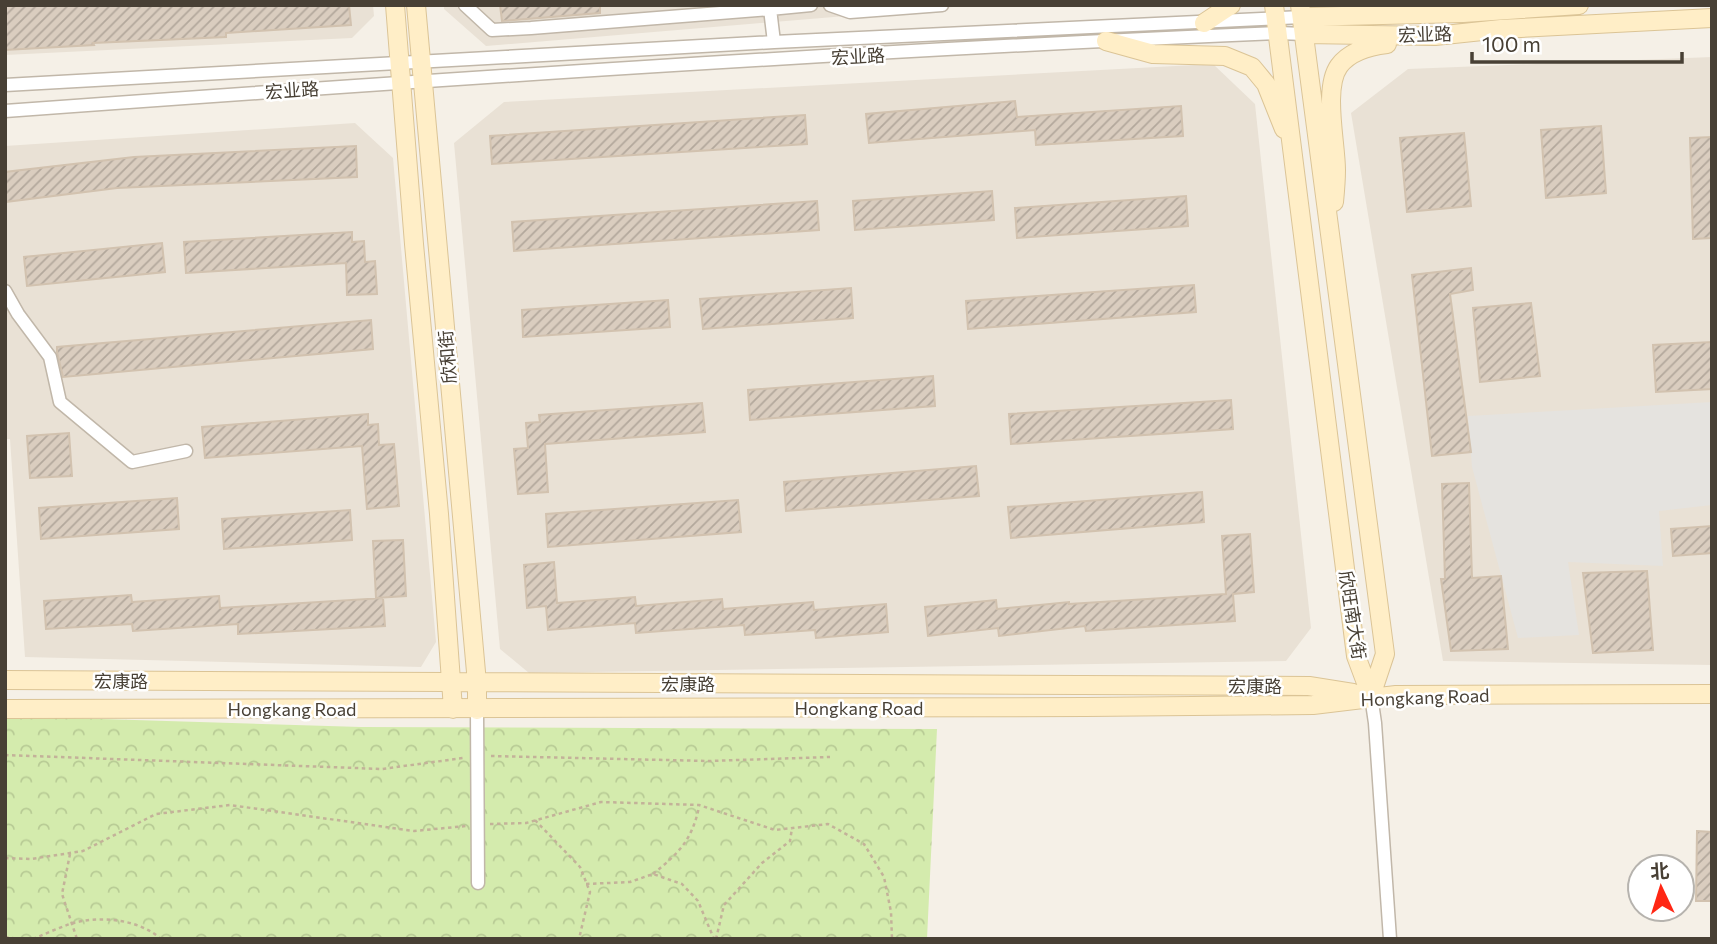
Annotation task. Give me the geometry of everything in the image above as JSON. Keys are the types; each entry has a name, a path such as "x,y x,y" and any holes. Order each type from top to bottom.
{"main road":[{"name":"欣和街","path":"396,5 453,709"},
{"name":"欣和街","path":"416,5 477,683 477,709"},
{"path":"1204,23 1231,5"},
{"path":"1360,5 1402,5"},
{"path":"1427,5 1463,13"},
{"name":"宏业路","path":"1302,19 1463,13 1579,5"},
{"name":"宏业路","path":"1302,19 1435,36 1501,29 1712,18"},
{"name":"欣旺南大街","path":"1276,19 1356,656 1371,696"},
{"name":"欣旺南大街","path":"1302,19 1385,653 1371,696"},
{"path":"1101,36 1153,54 1225,56 1252,66 1266,84 1293,149"},
{"path":"1331,244 1336,169 1332,97 1334,78 1340,65 1364,47 1435,36"},
{"path":"414,244 418,232 423,230 430,233 436,242"},
{"path":"439,514 444,523 453,527 460,524 462,513"},
{"name":"宏康路","path":"5,680 1309,686 1371,696"},
{"name":"Hongkang Road","path":"5,709 1313,705 1371,696 1712,694"}],"street":[{"path":"465,5 492,30 811,5"},
{"path":"830,5 850,12 942,5"},
{"path":"770,9 774,42"},
{"name":"宏业路","path":"5,111 1101,36 1276,19"},
{"name":"宏业路","path":"5,85 774,42 1101,36 1204,23 1302,19"},
{"path":"5,291 18,314 50,357 60,402 132,462 186,451"},
{"path":"1371,696 1390,939"},
{"path":"477,709 478,883"}],"path":[{"path":"5,755 382,769 478,756 708,761 830,757"},
{"path":"586,884 629,883 653,874 673,858 690,838 699,805"},
{"path":"535,820 580,867 590,892 579,939"},
{"path":"715,939 724,905 762,863 790,841 792,828"},
{"path":"70,853 62,894 77,939"},
{"path":"653,874 682,884 698,901 715,939"},
{"path":"33,939 72,923 97,920 134,922 162,939"},
{"path":"5,937 20,939"}],"shaded area":[{"path":"5,5 373,5 374,16 352,38 5,55"},
{"path":"444,5 977,5 486,46 444,9"},
{"path":"1712,57 1712,665 1443,661 1351,113 1408,69"},
{"path":"1213,64 1255,104 1311,628 1286,661 529,673 500,649 454,143 504,102"},
{"path":"355,123 393,158 436,642 421,667 25,657 10,439 5,439 5,146"},
{"path":"1712,402 1712,505 1659,511 1663,566 1568,562 1579,635 1518,638 1472,467 1468,416"}],"green space":[{"path":"5,716 361,727 937,729 927,939 5,939"}],"building":[{"path":"5,5 349,5 351,25 226,33 226,37 5,50"},
{"path":"500,5 600,5 600,13 502,21"},
{"path":"1015,101 1017,117 1181,106 1183,136 1036,145 1035,130 869,143 866,114"},
{"path":"805,115 807,144 492,164 490,136"},
{"path":"1601,126 1606,193 1546,198 1541,130"},
{"path":"1464,133 1471,206 1407,212 1400,138"},
{"path":"1712,137 1712,238 1693,239 1690,138"},
{"path":"356,146 357,177 117,188 5,202 5,172 134,157"},
{"path":"992,191 994,220 855,230 853,201"},
{"path":"1186,196 1188,226 1017,238 1015,208"},
{"path":"817,201 819,230 514,251 512,222"},
{"path":"352,232 352,242 364,241 365,262 375,261 377,294 347,295 346,263 186,273 184,242"},
{"path":"162,243 165,272 27,286 24,257"},
{"path":"1471,268 1473,290 1450,294 1471,452 1432,456 1412,275"},
{"path":"1194,285 1196,312 968,329 966,301"},
{"path":"851,288 853,318 703,329 700,299"},
{"path":"668,300 670,327 523,337 522,310"},
{"path":"1531,303 1540,376 1480,382 1473,308"},
{"path":"371,320 373,349 63,377 57,352 57,347"},
{"path":"1712,342 1712,389 1656,392 1653,345"},
{"path":"933,376 935,406 750,420 748,390"},
{"path":"1231,400 1233,429 1011,444 1009,414"},
{"path":"702,403 705,432 545,444 548,492 518,494 514,449 528,448 526,423 540,422 539,415"},
{"path":"368,414 368,425 378,424 379,445 394,444 399,506 367,509 362,446 205,458 202,427"},
{"path":"69,433 72,476 30,478 27,436"},
{"path":"976,466 979,496 786,511 784,482"},
{"path":"1469,483 1472,578 1501,576 1508,649 1451,651 1441,579 1445,579 1442,484"},
{"path":"1202,492 1204,522 1011,538 1008,507"},
{"path":"177,498 179,529 41,539 39,508"},
{"path":"738,500 741,532 548,547 546,514"},
{"path":"350,510 352,540 224,549 222,519"},
{"path":"1712,526 1712,553 1673,556 1671,529"},
{"path":"1250,534 1254,592 1233,594 1235,621 1086,631 1085,626 999,636 998,628 928,636 925,607 996,600 997,609 1069,602 1226,594 1222,536"},
{"path":"403,540 406,596 376,598 373,541"},
{"path":"554,562 557,603 635,597 636,606 722,599 723,609 813,602 814,610 886,604 888,632 816,638 815,630 745,635 744,625 636,633 635,623 548,630 546,606 527,608 524,565"},
{"path":"1647,571 1653,650 1593,653 1583,573"},
{"path":"131,595 132,602 219,596 220,608 383,598 385,626 238,634 238,624 133,631 132,624 46,629 44,601"},
{"path":"1697,831 1712,832 1712,901 1696,901"}]}
